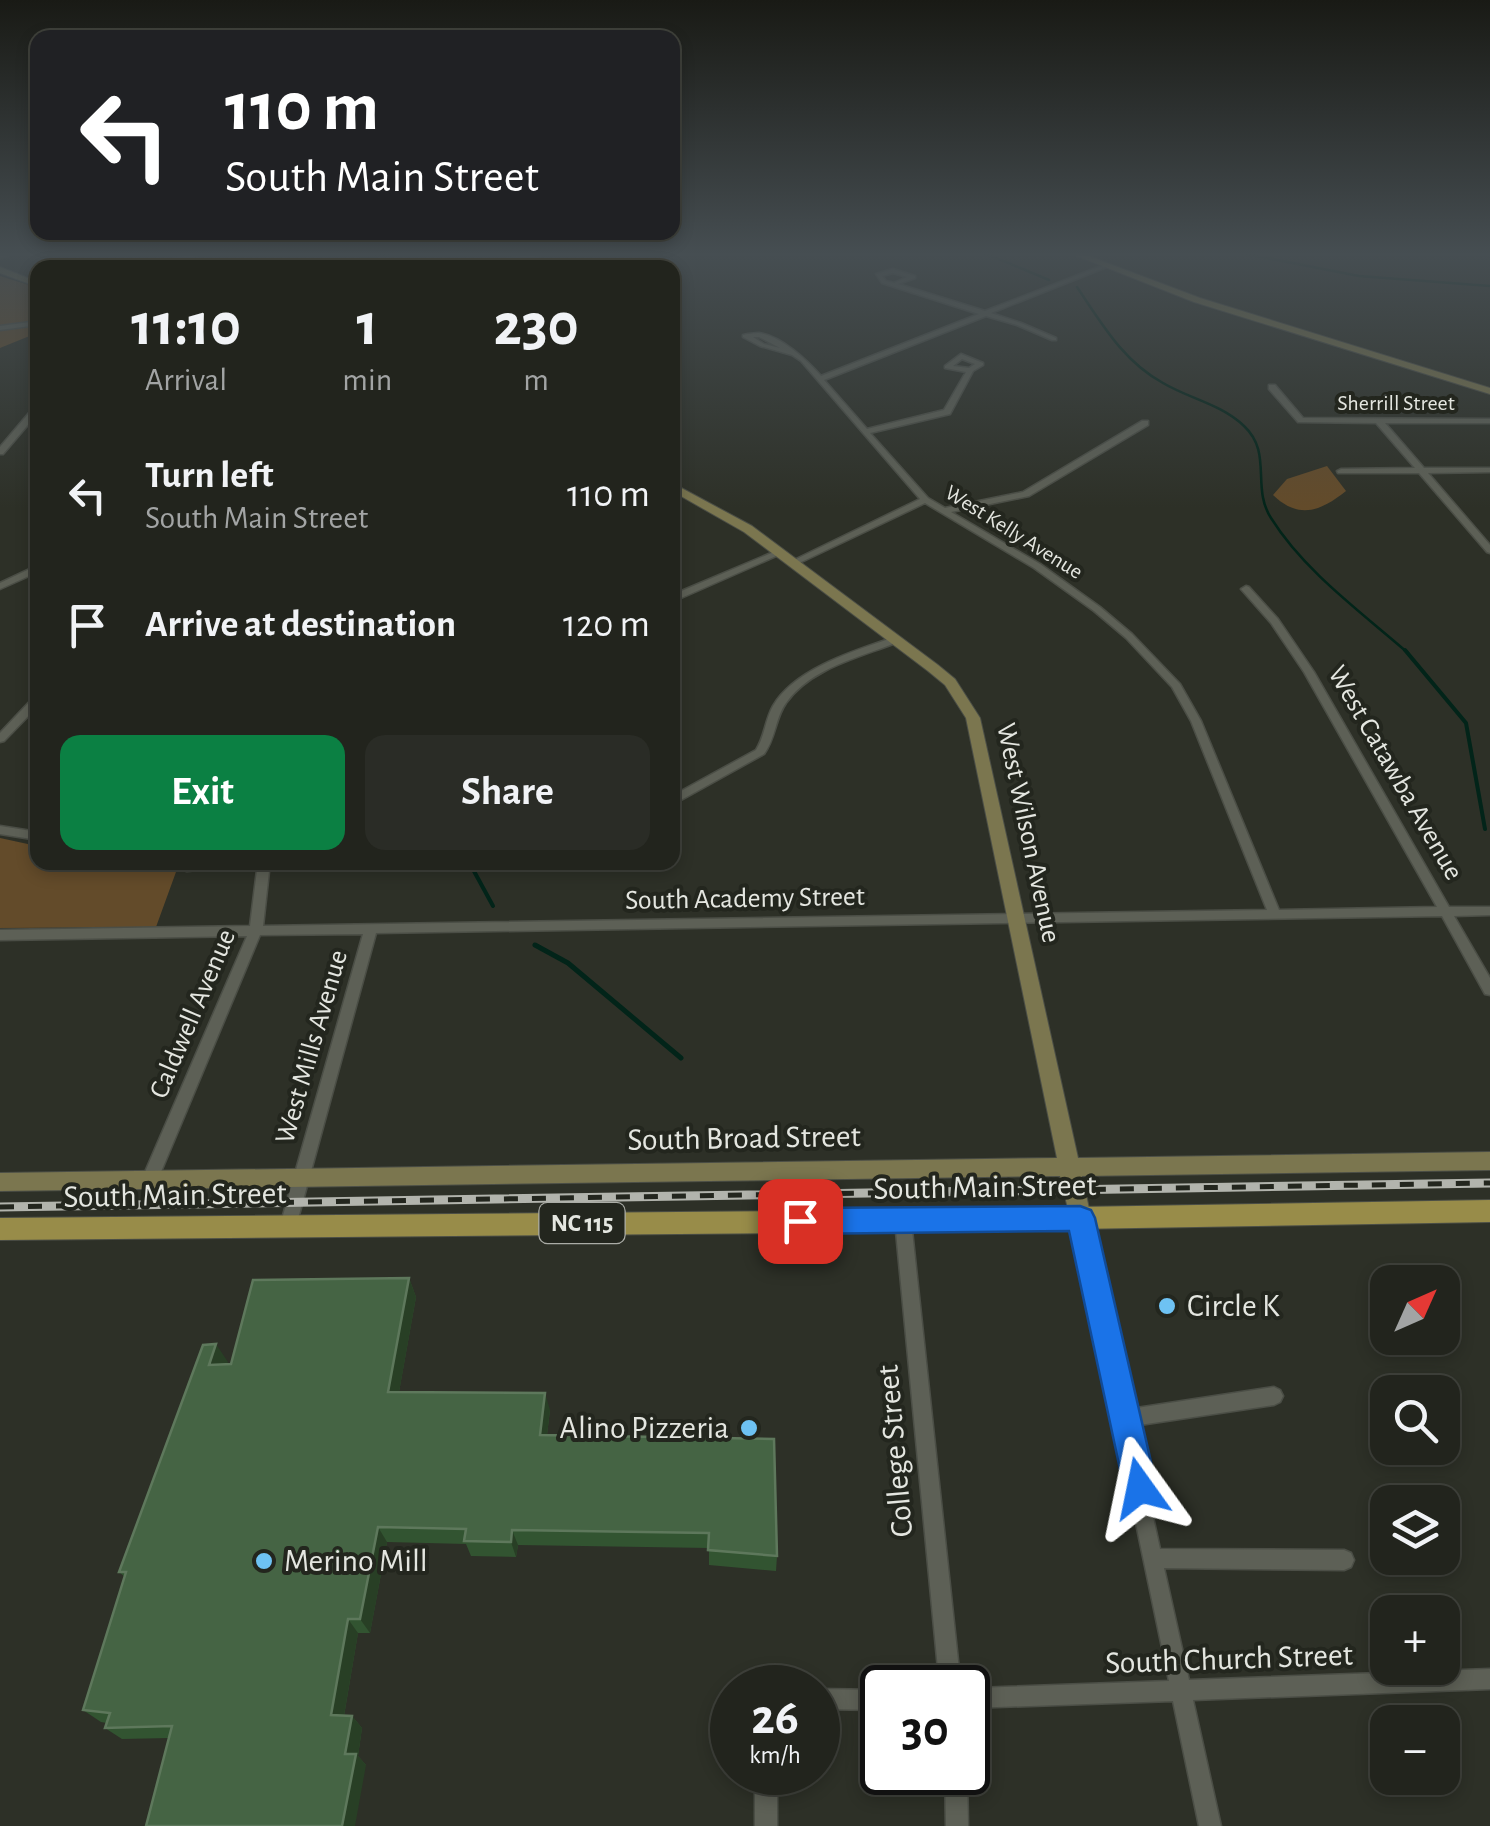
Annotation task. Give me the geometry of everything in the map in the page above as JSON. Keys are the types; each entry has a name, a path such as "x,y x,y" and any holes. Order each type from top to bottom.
{"main road":[{"name":"South Main Street","path":"0,1229 1490,1211"}],"street":[{"path":"819,378 927,337"},
{"path":"1049,337 1054,339"},
{"path":"1317,337 1490,391"},
{"name":"West Kelly Avenue","path":"793,353 868,431 925,500 1037,566 1097,609 1176,686 1196,721 1275,915"},
{"path":"868,431 947,412 956,403 970,370"},
{"name":"Sherrill Street","path":"1272,388 1301,420 1490,420"},
{"path":"0,452 30,417"},
{"path":"1379,421 1490,550"},
{"path":"942,511 1026,494 1145,423"},
{"path":"1341,471 1490,470"},
{"name":"West Wilson Avenue","path":"680,490 727,515 950,682 973,718 1080,1218"},
{"path":"680,596 786,558 925,500"},
{"path":"0,586 30,572"},
{"name":"West Catawba Avenue","path":"1246,589 1276,621 1309,672 1490,990"},
{"path":"680,797 760,752 767,744 778,705 802,681 895,640"},
{"path":"0,739 30,708"},
{"path":"0,830 30,835"},
{"name":"Caldwell Avenue","path":"150,1179 256,930 263,870"},
{"name":"South Academy Street","path":"0,934 1490,911"},
{"name":"West Mills Avenue","path":"288,1226 371,929"},
{"name":"South Broad Street","path":"0,1182 1490,1161"},
{"path":"1080,1218 1126,1418 1210,1826"},
{"name":"College Street","path":"904,1221 956,1665"},
{"path":"1126,1418 1274,1396"},
{"path":"1155,1558 1344,1560"},
{"name":"South Church Street","path":"990,1691 1183,1692 1490,1679"},
{"path":"766,1795 766,1826"},
{"path":"956,1795 957,1826"}],"shaded area":[{"path":"0,337 27,337 0,348"},
{"path":"1327,466 1346,491 1328,504 1301,510 1273,495 1287,479"},
{"path":"0,838 30,844 30,870 176,872 156,927 0,928"}],"building":[{"name":"Merino Mill","path":"409,1278 388,1392 545,1393 540,1435 774,1439 777,1556 708,1550 709,1533 512,1530 511,1542 464,1541 466,1529 378,1527 360,1619 348,1619 331,1715 352,1716 345,1754 356,1754 342,1826 146,1826 172,1726 105,1728 110,1713 83,1710 126,1572 119,1572 203,1345 216,1344 209,1365 231,1364 253,1280"}],"waterway":[{"path":"1111,337 1149,374 1225,412 1244,426 1258,447 1265,506 1284,537 1334,590 1406,652"},
{"path":"1406,652 1466,723 1485,829"},
{"path":"473,870 493,906"},
{"path":"539,947 535,945 568,963 681,1058"}],"railway":[{"path":"0,1207 1490,1183"}],"place":[{"name":"Circle K","path":"1167,1306"},
{"name":"Alino Pizzeria","path":"749,1428"},
{"name":"Merino Mill","path":"264,1561"}],"route":[{"path":"800,1221 1080,1218 1140,1488"}]}
